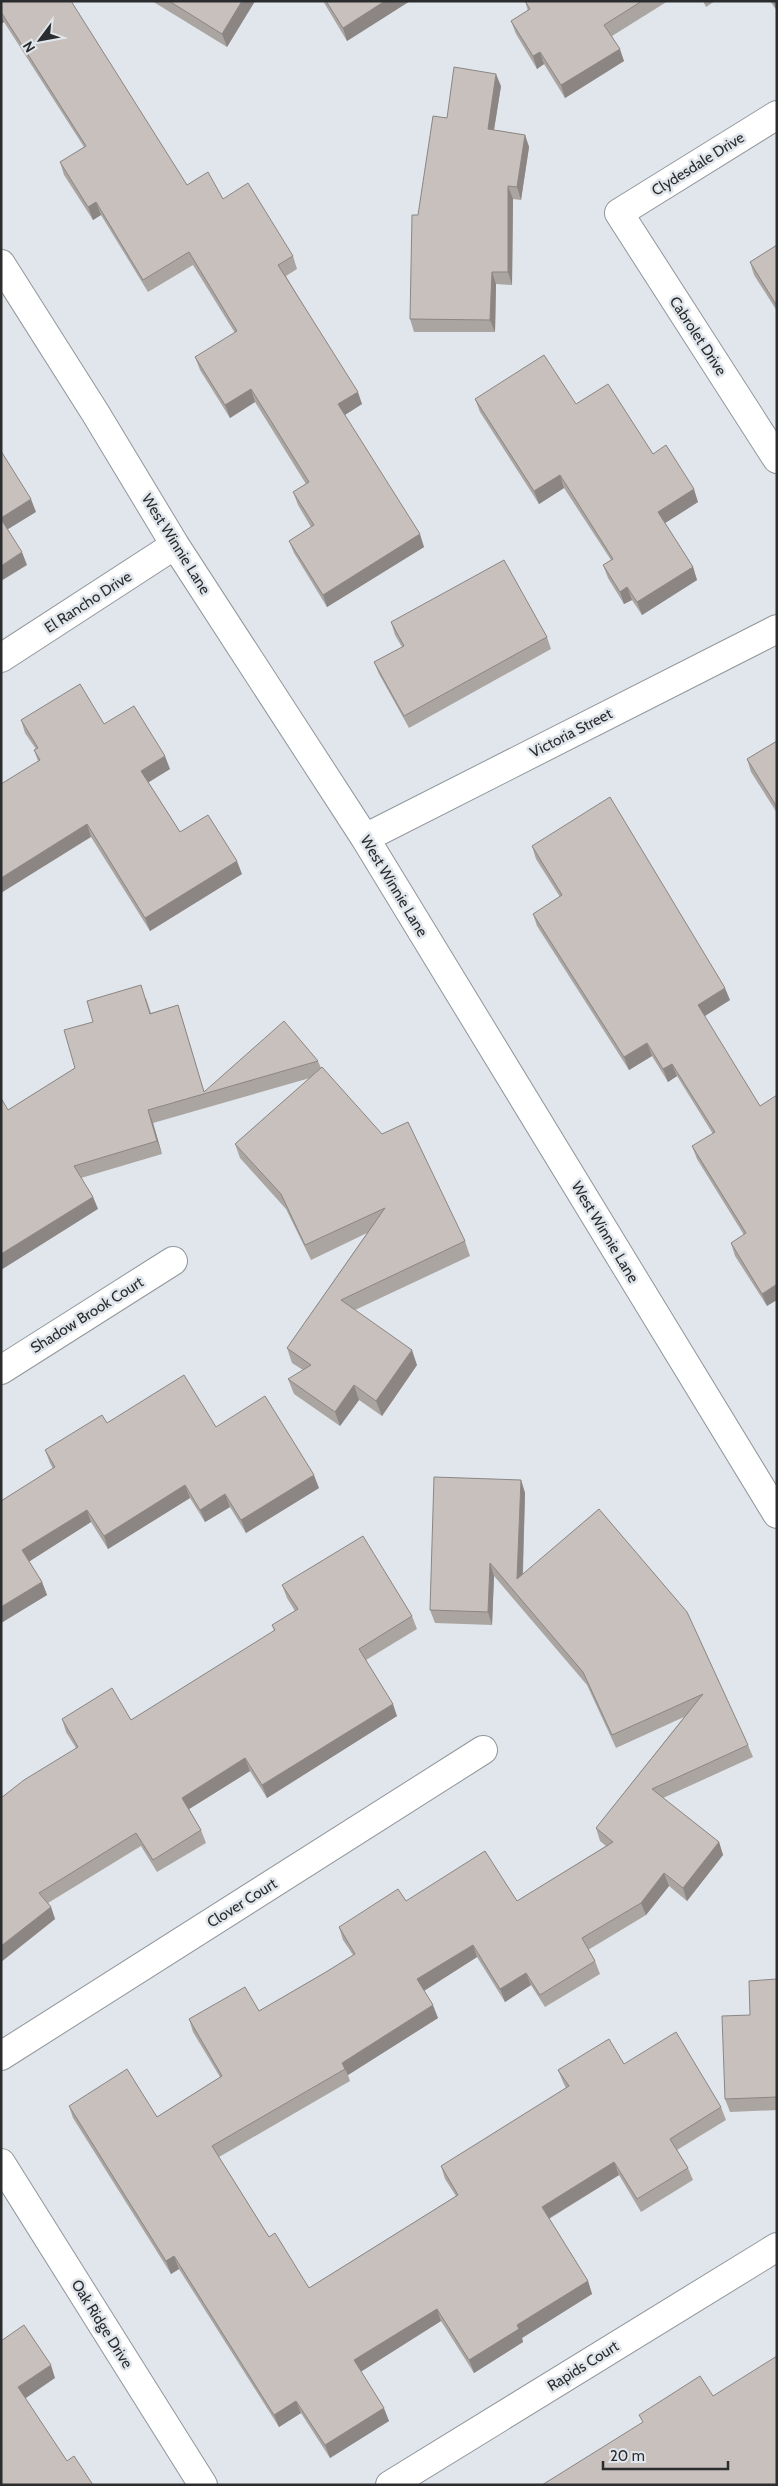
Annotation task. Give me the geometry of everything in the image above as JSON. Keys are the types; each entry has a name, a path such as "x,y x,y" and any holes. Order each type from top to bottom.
{"street":[{"name":"Clydesdale Drive","path":"620,213 777,115"},
{"name":"Cabrolet Drive","path":"620,213 777,459"},
{"name":"West Winnie Lane","path":"1,264 96,414 175,544 364,838 777,1514"},
{"name":"El Rancho Drive","path":"1,658 175,544"},
{"name":"Victoria Street","path":"364,838 777,629"},
{"name":"Shadow Brook Court","path":"1,1370 173,1261"},
{"name":"Clover Court","path":"1,2056 483,1750"},
{"name":"Oak Ridge Drive","path":"1,2163 203,2485"},
{"name":"Rapids Court","path":"390,2485 777,2247"}],"building":[{"path":"1,1 71,1 187,185 208,172 223,199 248,183 293,256 278,265 358,392 338,404 420,534 323,595 289,541 314,525 293,492 309,482 251,389 225,405 195,357 237,331 189,252 143,280 96,202 88,207 60,162 86,146 1,12"},
{"path":"169,1 242,1 222,34"},
{"path":"326,1 385,1 343,28"},
{"path":"525,1 642,1 604,25 620,49 561,85 540,52 533,56 511,21 530,9"},
{"path":"454,67 496,74 488,129 525,135 517,187 508,186 508,272 492,272 490,320 410,319 412,215 418,215 433,116 447,118"},
{"path":"777,245 777,306 750,262"},
{"path":"544,355 576,404 608,384 653,454 666,445 694,489 658,512 693,567 637,602 627,587 620,592 603,565 613,559 560,475 534,491 475,399"},
{"path":"1,451 31,499 1,518"},
{"path":"1,519 22,552 1,566"},
{"path":"504,560 547,637 404,716 374,662 404,646 391,622"},
{"path":"80,684 104,724 134,706 165,756 141,771 180,832 208,815 237,861 145,918 87,824 1,878 1,784 40,760 34,750 38,748 21,720"},
{"path":"777,741 777,807 747,759"},
{"path":"610,797 725,988 698,1005 760,1106 777,1095 777,1284 762,1294 731,1243 746,1233 692,1146 715,1132 672,1064 663,1069 647,1043 624,1057 533,914 562,895 532,846"},
{"path":"141,985 150,1014 178,1005 204,1092 284,1021 318,1061 148,1110 157,1141 74,1166 93,1197 1,1254 1,1098 8,1110 75,1068 64,1030 93,1022 87,1001"},
{"path":"322,1067 382,1134 408,1122 465,1241 341,1300 412,1350 376,1401 354,1385 335,1412 288,1379 311,1365 287,1348 385,1208 305,1245 281,1194 235,1144"},
{"path":"184,1375 216,1427 265,1396 314,1475 241,1520 225,1494 200,1510 185,1485 104,1536 87,1510 22,1550 42,1582 1,1607 1,1501 55,1467 45,1450 102,1415 107,1423"},
{"path":"434,1477 521,1480 517,1579 599,1509 687,1612 748,1745 652,1789 719,1842 683,1888 664,1873 641,1903 582,1938 595,1961 540,1995 526,1973 500,1989 473,1945 417,1979 433,2005 342,2063 345,2069 212,2146 269,2237 275,2233 309,2288 458,2195 441,2166 569,2086 558,2070 609,2039 624,2064 676,2032 721,2107 670,2139 688,2168 637,2199 614,2162 542,2207 588,2281 517,2325 519,2329 469,2360 437,2309 354,2360 384,2408 325,2445 296,2401 274,2415 174,2256 166,2261 69,2106 127,2069 157,2117 222,2076 189,2019 245,1987 259,2011 355,1954 339,1927 398,1889 406,1901 485,1851 517,1901 613,1842 596,1828 703,1694 612,1735 583,1672 490,1563 488,1612 430,1610"},
{"path":"363,1536 412,1616 359,1649 393,1704 262,1785 245,1758 182,1798 201,1830 153,1860 136,1833 39,1893 51,1907 1,1946 1,1798 24,1780 78,1747 62,1719 112,1688 131,1720 275,1630 272,1625 298,1609 282,1585"},
{"path":"777,1979 777,2097 725,2099 722,2016 750,2015 749,1981"},
{"path":"24,2325 51,2365 18,2387 67,2461 74,2456 93,2485 1,2485 1,2341"},
{"path":"777,2356 777,2485 542,2485 643,2422 639,2415 700,2376 713,2396"}]}
